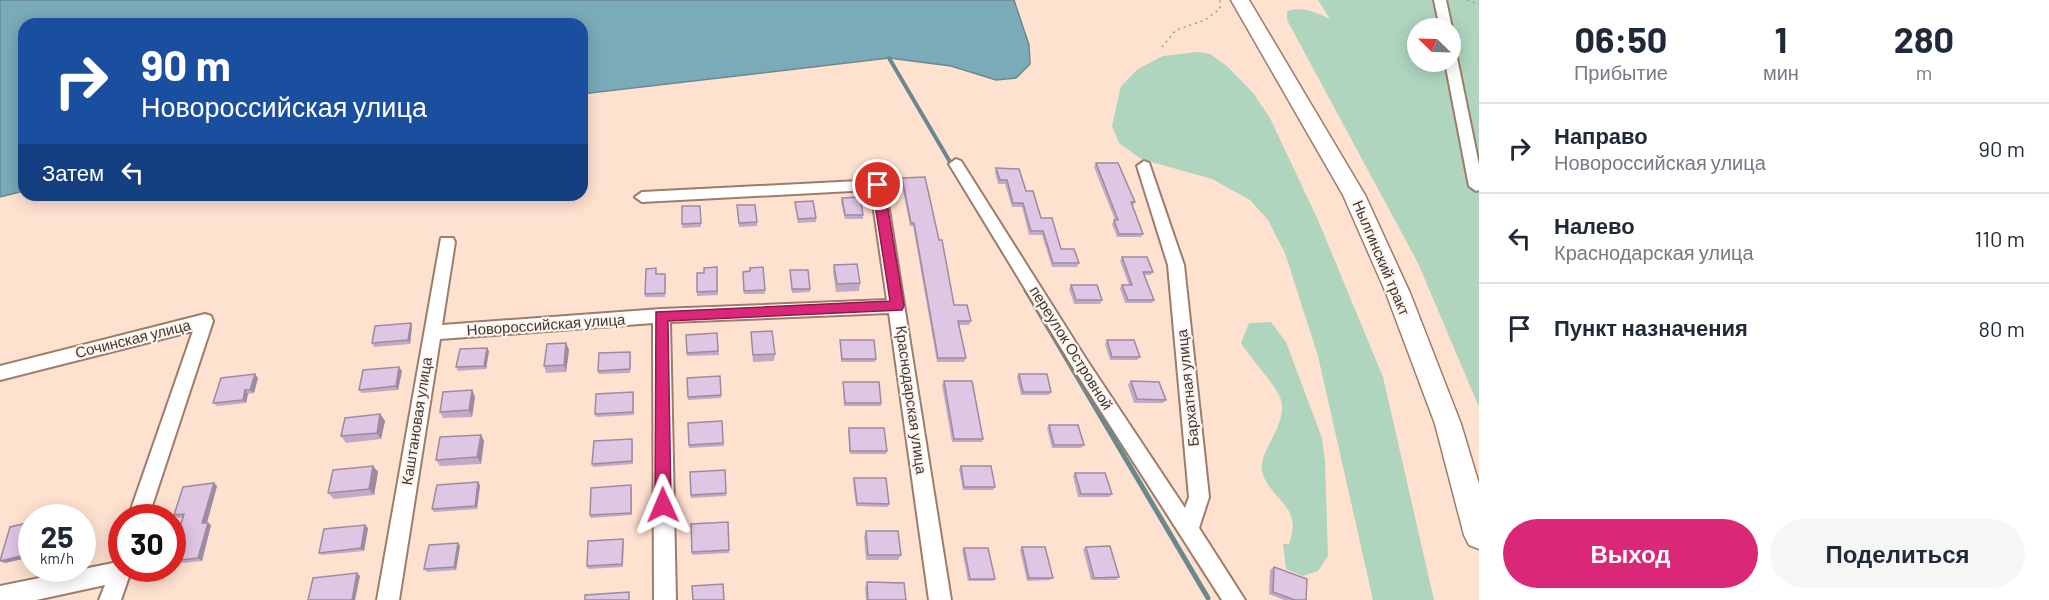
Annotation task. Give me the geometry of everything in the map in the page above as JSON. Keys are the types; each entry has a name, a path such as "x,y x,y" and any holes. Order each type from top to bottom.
{"main road":[{"name":"Нылгинский тракт","path":"1240,0 1354,195 1384,261 1448,424 1479,535"}],"street":[{"path":"1440,0 1444,18"},
{"path":"1454,72 1476,186"},
{"name":"переулок Островной","path":"956,164 1188,530"},
{"name":"Бархатная улица","path":"1144,166 1176,265 1199,497 1188,530"},
{"name":"Краснодарская улица","path":"642,197 878,185 940,600"},
{"name":"Каштановая улица","path":"388,600 447,242"},
{"name":"Новороссийская улица","path":"432,333 661,316 897,306"},
{"path":"661,316 664,600"},
{"name":"Сочинская улица","path":"0,373 205,321 143,504"},
{"path":"1188,530 1234,600"},
{"path":"0,597 108,572"},
{"path":"110,600 116,582"}],"path":[{"path":"1162,47 1176,30 1205,20 1220,9 1220,0"},
{"path":"1467,0 1479,4"}],"green space":[{"path":"1318,0 1479,0 1479,407 1418,263 1287,20 1287,11 1304,9 1330,19"},
{"path":"1198,52 1210,54 1227,66 1253,93 1270,118 1318,220 1383,377 1434,600 1373,600 1318,356 1285,253 1268,220 1250,200 1212,179 1141,159 1119,143 1112,126 1121,86 1138,69 1163,56"},
{"path":"1271,322 1286,342 1322,438 1325,461 1328,556 1318,571 1303,576 1286,569 1283,544 1289,544 1292,521 1285,505 1263,475 1263,458 1280,420 1281,400 1279,394 1241,343 1249,323"}],"water":[{"path":"0,0 1014,0 1029,45 1030,64 1016,78 996,80 951,66 889,58 588,93 588,18 18,18 18,192 0,197"}],"building":[{"path":"1096,163 1118,163 1135,202 1131,202 1143,234 1119,234 1114,220 1118,220"},
{"path":"996,168 1019,169 1026,191 1033,191 1041,218 1052,218 1061,249 1074,249 1079,263 1053,263 1043,231 1031,231 1023,203 1013,203 1007,180 1000,180"},
{"path":"925,177 939,240 942,240 954,305 967,305 971,321 958,321 966,358 938,358 914,223 911,223 902,178"},
{"path":"860,197 863,215 845,215 842,198"},
{"path":"813,201 816,218 798,219 795,202"},
{"path":"737,205 755,205 757,222 739,223"},
{"path":"682,206 700,206 701,223 682,224"},
{"path":"1122,257 1147,257 1153,272 1143,272 1154,300 1128,300 1122,285 1132,285"},
{"path":"857,264 860,283 837,284 834,265"},
{"path":"717,267 717,291 697,292 697,273 704,273 704,268"},
{"path":"763,267 765,290 744,291 743,272 750,271 750,268"},
{"path":"656,268 656,274 665,274 665,293 645,294 646,269"},
{"path":"790,270 808,270 810,289 792,289"},
{"path":"1071,285 1097,285 1102,300 1076,300"},
{"path":"411,323 408,340 372,343 375,326"},
{"path":"772,331 775,354 753,355 751,332"},
{"path":"717,333 718,351 687,353 686,335"},
{"path":"840,340 874,340 876,359 842,359"},
{"path":"1107,340 1134,340 1140,357 1112,357"},
{"path":"566,343 564,365 544,366 547,344"},
{"path":"487,348 484,366 456,367 460,349"},
{"path":"630,352 630,369 598,371 599,353"},
{"path":"399,367 396,386 359,390 363,370"},
{"path":"255,374 250,390 245,390 243,400 213,403 221,378"},
{"path":"1019,374 1047,374 1051,392 1023,392"},
{"path":"720,376 721,395 688,397 687,378"},
{"path":"944,381 972,381 983,439 954,439"},
{"path":"1131,381 1159,382 1166,400 1137,399"},
{"path":"843,382 879,382 881,403 845,403"},
{"path":"472,390 469,410 440,412 443,392"},
{"path":"633,392 633,412 595,414 596,394"},
{"path":"380,414 377,433 341,436 345,418"},
{"path":"722,421 723,443 689,445 688,423"},
{"path":"1049,425 1078,425 1084,445 1054,445"},
{"path":"849,428 884,428 887,451 850,451"},
{"path":"481,435 477,457 436,460 440,437"},
{"path":"632,439 632,461 592,464 594,441"},
{"path":"373,466 369,489 328,493 333,470"},
{"path":"961,466 991,466 995,487 964,487"},
{"path":"725,470 726,493 691,495 690,472"},
{"path":"1075,473 1105,473 1112,494 1081,494"},
{"path":"854,478 886,478 889,504 857,503"},
{"path":"478,482 475,506 432,509 437,485"},
{"path":"214,483 202,523 208,523 198,558 186,559 186,504 178,504 183,487"},
{"path":"631,485 631,513 590,515 591,488"},
{"path":"728,522 729,550 692,552 691,524"},
{"path":"18,525 18,557 0,561 10,527"},
{"path":"365,525 361,548 319,553 324,529"},
{"path":"866,531 898,531 901,555 868,555"},
{"path":"623,539 622,564 587,566 588,541"},
{"path":"458,543 454,567 424,569 429,545"},
{"path":"1110,546 1119,577 1094,578 1086,547"},
{"path":"1022,547 1045,547 1053,578 1029,578"},
{"path":"964,548 988,548 995,579 970,579"},
{"path":"1274,567 1307,579 1306,600 1295,600 1273,592"},
{"path":"357,573 352,600 308,600 313,578"},
{"path":"867,582 904,583 906,600 868,600"},
{"path":"723,584 724,600 693,600 692,586"},
{"path":"629,592 629,600 585,600 585,595"}],"waterway":[{"path":"889,58 953,167"},
{"path":"1026,290 1208,598"}],"route":[{"path":"663,505 661,316 897,306 878,185"}]}
